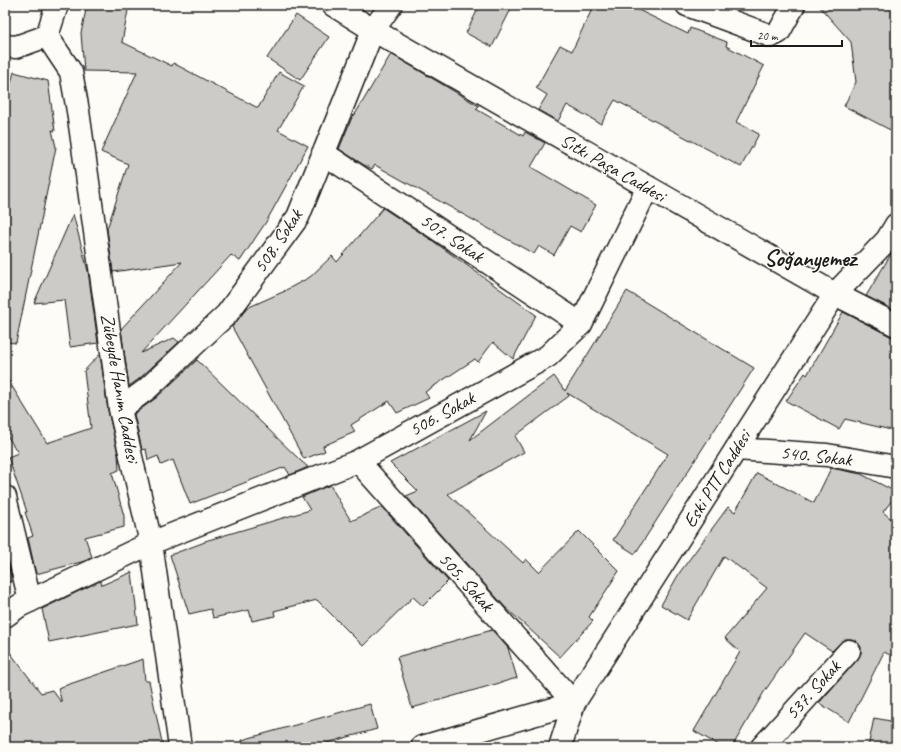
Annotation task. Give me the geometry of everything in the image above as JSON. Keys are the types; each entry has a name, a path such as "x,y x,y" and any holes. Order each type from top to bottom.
{"street":[{"path":"5,47 16,47 47,36 57,5"},
{"name":"Sıtkı Paşa Caddesi","path":"333,5 372,30 835,294 896,325"},
{"name":"508. Sokak","path":"120,409 147,389 227,314 298,217 372,30 391,5"},
{"path":"687,5 771,36 779,32 794,5"},
{"name":"Zübeyde Hanım Caddesi","path":"47,36 71,72 78,111 120,409 151,542 180,747"},
{"name":"507. Sokak","path":"323,153 581,324"},
{"name":"506. Sokak","path":"5,616 19,606 151,542 358,461 548,356 581,324 648,187"},
{"name":"Eski PTT Caddesi","path":"560,747 574,703 835,294 887,240 896,225"},
{"name":"540. Sokak","path":"736,449 827,455 896,467"},
{"name":"505. Sokak","path":"358,461 574,703"},
{"path":"5,497 30,601"},
{"name":"537. Sokak","path":"762,747 849,651"},
{"path":"422,747 574,703"}],"building":[{"path":"87,5 129,5 122,42 172,66 173,63 258,108 279,72 304,86 278,130 308,146 266,222 240,261 231,255 141,353 174,338 179,342 139,379 129,386 121,329 182,262 113,272 107,229 128,164 101,152 137,72 84,71 81,33"},
{"path":"480,5 513,5 492,47 466,33"},
{"path":"594,5 628,5 688,34 690,28 727,42 726,46 764,66 736,122 759,134 741,167 615,100 601,124 567,105 558,121 538,110 547,95 536,88 560,45 572,51"},
{"path":"818,5 896,5 896,133 844,106 856,82 851,42"},
{"path":"296,15 329,37 300,80 267,58"},
{"path":"391,54 479,106 476,109 523,136 525,132 545,143 531,167 596,205 581,232 570,226 554,255 539,246 534,254 375,165 372,169 339,149 353,115 354,116"},
{"path":"14,72 48,81 55,131 52,130 56,147 16,343 5,342 5,104"},
{"path":"383,208 433,241 536,315 513,359 493,342 478,362 475,359 425,392 429,398 397,413 389,401 351,425 355,432 323,446 325,451 304,459 232,327 247,308 285,291 310,277 332,256 337,262"},
{"path":"73,214 88,271 98,343 70,347 64,300 34,303"},
{"path":"896,249 896,311 866,296 891,254"},
{"path":"627,291 754,368 635,554 613,540 668,454 567,393 569,396 515,436 524,452 448,494 523,563 526,559 539,572 579,531 619,571 589,617 593,621 560,657 505,607 406,496 418,491 390,463 486,411 470,440 554,376 565,391"},
{"path":"843,312 890,336 896,337 896,410 891,430 845,419 839,429 786,401 805,373 807,375"},
{"path":"100,354 108,411 118,454 119,470 112,473 124,516 124,527 85,537 92,557 85,561 36,574 28,538 33,536 25,512 27,512 8,457 18,453 5,432 5,375 47,443 91,428 84,371"},
{"path":"197,360 308,467 290,475 285,467 190,504 173,460 161,465 158,456 148,460 146,449 142,450 134,414 156,398"},
{"path":"831,468 861,474 896,492 896,495 883,512 896,523 896,658 884,652 849,722 819,703 858,659 861,653 861,647 852,639 846,639 832,651 805,633 764,692 732,747 722,747 694,731 740,652 725,638 767,588 724,556 687,620 661,605 680,572 728,507 735,512 757,473 814,503"},
{"path":"330,485 351,521 382,507 448,581 423,606 413,597 363,646 317,600 274,611 275,616 252,621 249,610 213,618 211,609 189,614 170,555 205,541 310,510 302,497"},
{"path":"5,550 12,581 5,583"},
{"path":"132,572 138,624 49,642 42,609 100,581 102,585"},
{"path":"492,630 508,648 517,678 412,708 397,657"},
{"path":"5,646 41,693 52,690 62,703 58,688 143,659 145,681 149,681 163,747 5,747"},
{"path":"370,704 377,729 312,747 243,747 242,740"},
{"path":"874,718 896,722 896,747 868,747"}],"district":[{"name":"Soğanyemez","path":"810,258"}]}
